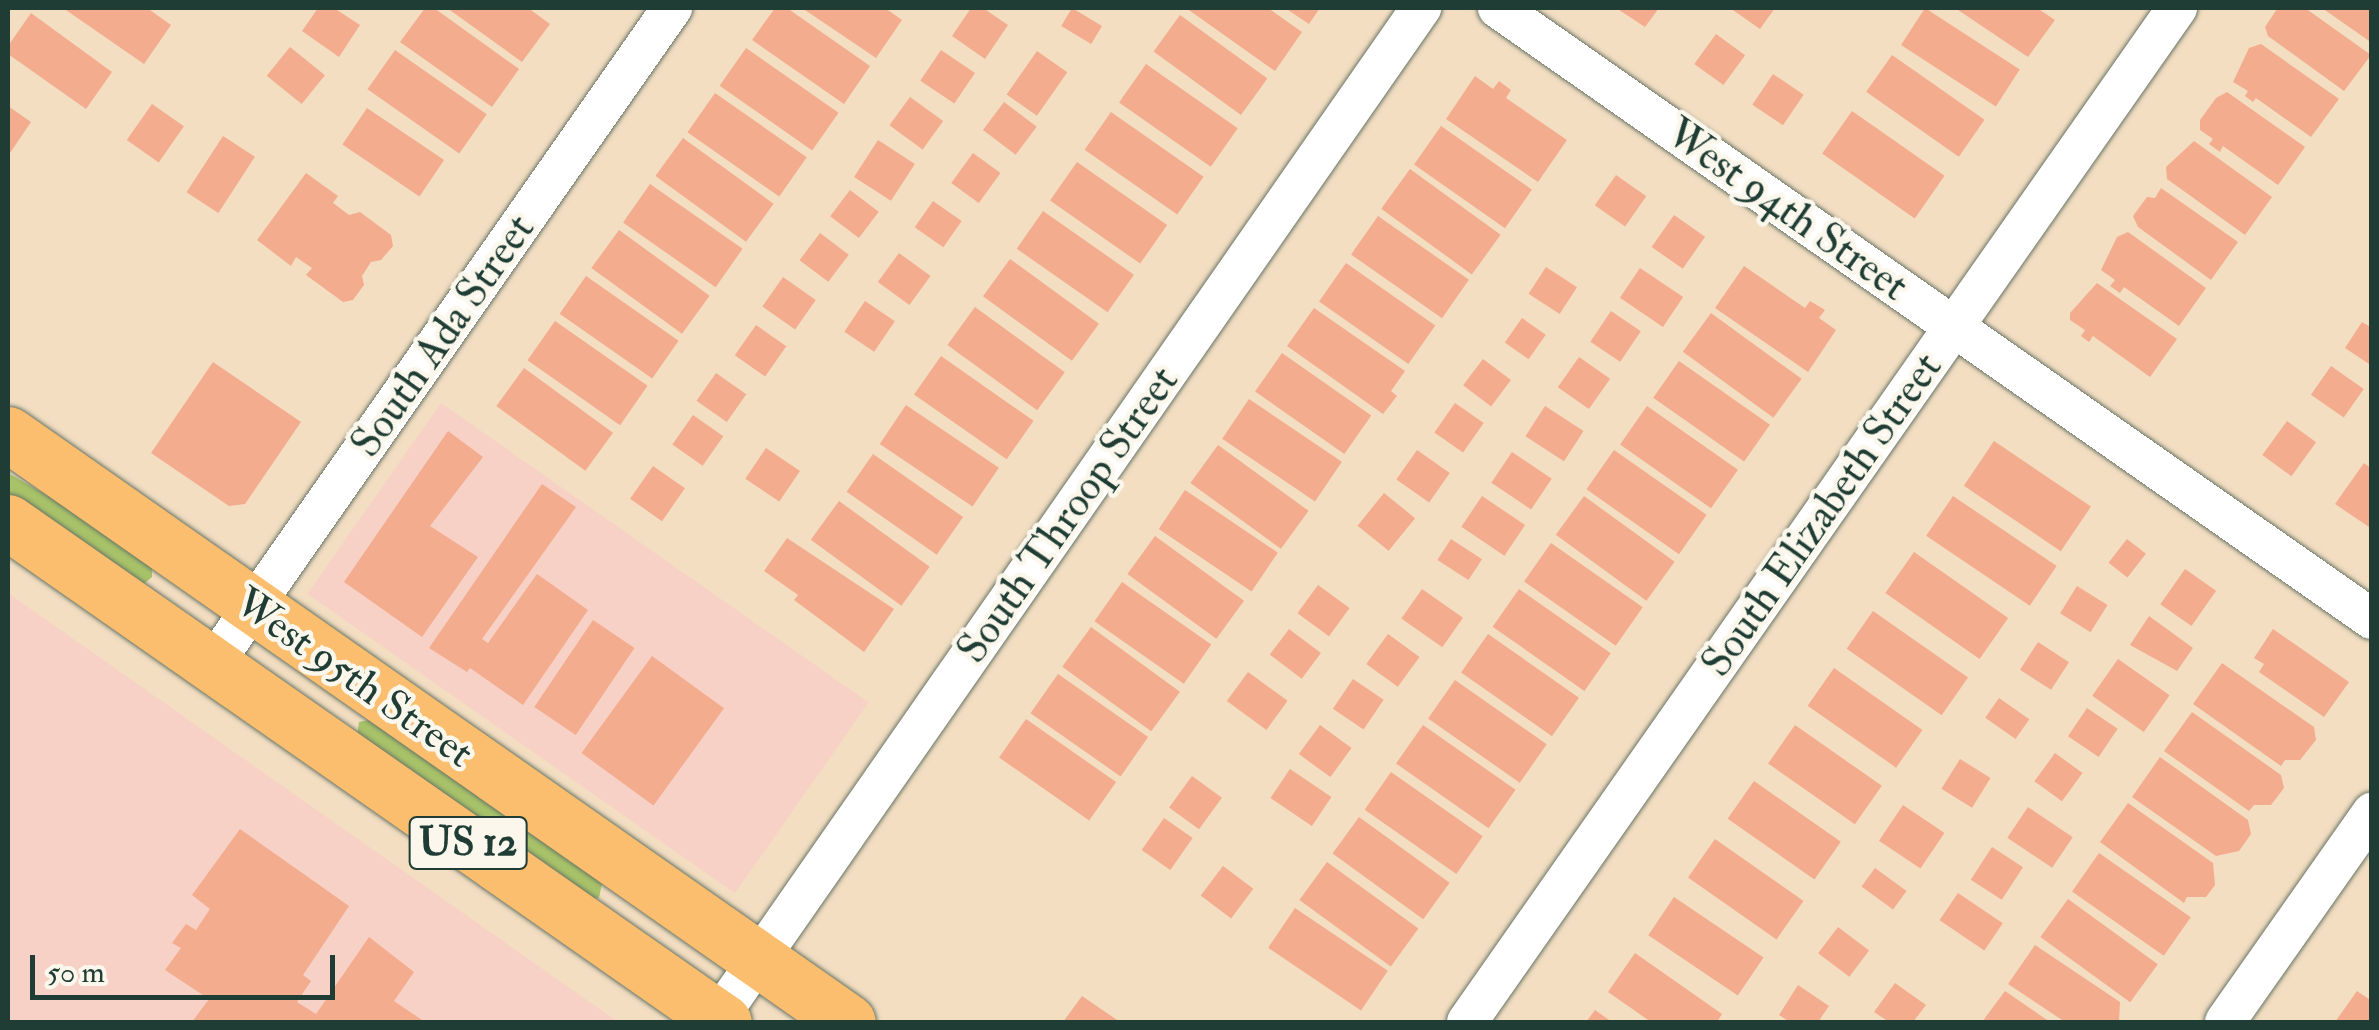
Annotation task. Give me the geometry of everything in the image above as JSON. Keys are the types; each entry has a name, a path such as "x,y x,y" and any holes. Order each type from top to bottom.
{"main road":[{"name":"West 95th Street","path":"8,434 848,1022"},
{"name":"West 95th Street","path":"8,522 719,1021"}],"street":[{"name":"South Ada Street","path":"212,664 672,8"},
{"name":"South Throop Street","path":"719,1021 1422,8"},
{"name":"West 94th Street","path":"1498,8 2372,619"},
{"name":"South Elizabeth Street","path":"1467,1022 2176,8"},
{"path":"2226,1022 2372,813"}],"shaded area":[{"path":"441,403 869,702 735,893 307,594"},
{"path":"8,593 618,1022 8,1022"}],"green space":[{"path":"8,473 59,502 152,567 152,577 144,584 136,583 8,493"},
{"path":"369,720 602,883 599,898 591,899 357,736 359,722"}],"building":[{"path":"63,8 147,8 171,25 144,64"},
{"path":"318,8 334,8 360,25 339,57 302,31"},
{"path":"425,8 434,8 519,69 492,107 400,42"},
{"path":"447,8 528,8 550,24 522,62"},
{"path":"775,8 787,8 870,66 844,104 752,40"},
{"path":"802,8 885,8 902,20 876,58"},
{"path":"971,8 983,8 1008,25 985,59 952,36"},
{"path":"1072,8 1102,26 1091,44 1061,26"},
{"path":"1186,8 1268,8 1302,32 1275,71"},
{"path":"1285,8 1320,8 1309,24"},
{"path":"1616,8 1659,8 1645,27"},
{"path":"1730,8 1775,8 1760,29"},
{"path":"1925,8 2020,70 1996,106 1901,45"},
{"path":"1955,8 2037,8 2055,20 2028,57"},
{"path":"2305,8 2371,55 2344,91 2268,36 2265,27 2277,9"},
{"path":"2322,8 2372,8 2372,43"},
{"path":"31,13 112,72 86,109 8,54 8,46"},
{"path":"1180,15 1267,78 1241,115 1154,51"},
{"path":"1716,34 1745,55 1723,85 1694,64"},
{"path":"2261,44 2339,99 2311,137 2256,98 2253,102 2245,96 2248,91 2233,82 2249,48"},
{"path":"290,47 325,75 302,104 267,76"},
{"path":"746,48 839,113 812,150 720,86"},
{"path":"395,50 487,114 459,154 367,89"},
{"path":"941,50 975,73 954,104 920,81"},
{"path":"1037,51 1067,72 1037,116 1007,94"},
{"path":"1892,55 1985,120 1959,157 1866,92"},
{"path":"1146,64 1238,128 1211,167 1119,103"},
{"path":"1773,74 1804,95 1783,125 1752,105"},
{"path":"1475,76 1493,89 1499,81 1511,90 1506,98 1567,140 1538,182 1446,119"},
{"path":"2227,92 2305,147 2278,185 2223,146 2220,152 2209,144 2213,139 2200,130 2200,120 2216,98"},
{"path":"715,93 807,157 779,197 687,132"},
{"path":"910,97 943,121 923,149 889,125"},
{"path":"1004,102 1037,127 1016,155 983,130"},
{"path":"152,104 184,126 159,162 127,140"},
{"path":"8,106 31,122 8,156"},
{"path":"367,108 444,160 419,196 342,144"},
{"path":"1852,111 1945,176 1915,218 1822,154"},
{"path":"1111,112 1204,177 1177,214 1085,150"},
{"path":"1441,126 1532,190 1505,228 1414,165"},
{"path":"223,136 255,157 218,213 187,192"},
{"path":"683,138 774,204 746,242 655,176"},
{"path":"878,140 915,164 891,201 854,177"},
{"path":"2194,141 2272,197 2245,235 2167,179 2166,167"},
{"path":"973,153 1001,173 979,203 951,183"},
{"path":"1077,162 1167,225 1140,264 1050,201"},
{"path":"1410,169 1501,235 1472,274 1381,209"},
{"path":"306,173 338,196 333,203 349,215 360,212 391,235 393,246 381,260 371,262 362,276 364,285 353,300 343,302 306,275 312,268 296,257 291,266 257,240"},
{"path":"1616,175 1646,196 1625,227 1595,205"},
{"path":"650,184 743,249 716,287 623,223"},
{"path":"2161,188 2238,242 2211,280 2138,227 2133,216 2147,197 2155,198"},
{"path":"850,190 879,212 859,238 830,216"},
{"path":"933,201 962,221 943,247 915,227"},
{"path":"1043,211 1134,275 1108,312 1017,249"},
{"path":"1674,215 1705,237 1683,269 1652,247"},
{"path":"1378,216 1469,280 1442,318 1351,255"},
{"path":"619,230 710,296 682,334 591,268"},
{"path":"2128,232 2206,288 2179,326 2124,287 2120,293 2110,286 2115,280 2101,270 2117,237"},
{"path":"820,233 849,255 828,282 800,260"},
{"path":"899,253 931,276 909,305 878,282"},
{"path":"1010,259 1099,324 1072,361 983,296"},
{"path":"1346,263 1435,326 1408,364 1319,302"},
{"path":"1744,266 1805,308 1810,301 1825,310 1819,318 1836,330 1808,372 1715,308"},
{"path":"1546,267 1577,287 1560,314 1529,294"},
{"path":"1640,268 1683,297 1663,327 1620,298"},
{"path":"586,276 679,341 652,378 560,314"},
{"path":"783,277 816,300 795,329 762,306"},
{"path":"2097,283 2177,339 2150,377 2093,336 2089,342 2081,336 2085,330 2070,320 2070,313"},
{"path":"865,301 895,321 874,352 844,332"},
{"path":"975,307 1065,372 1037,410 947,345"},
{"path":"1314,308 1405,371 1391,391 1397,396 1383,414 1287,346"},
{"path":"1611,311 1641,331 1620,362 1590,342"},
{"path":"1711,313 1802,379 1773,418 1683,352"},
{"path":"1522,318 1546,335 1529,359 1505,343"},
{"path":"555,321 648,386 620,425 527,360"},
{"path":"2362,322 2372,328 2372,366 2345,348"},
{"path":"756,325 786,346 765,377 735,355"},
{"path":"1282,353 1371,416 1344,454 1255,392"},
{"path":"941,356 1034,421 1007,459 914,395"},
{"path":"1579,357 1610,379 1589,409 1558,387"},
{"path":"1483,359 1511,380 1491,406 1463,385"},
{"path":"1679,361 1770,425 1744,462 1653,398"},
{"path":"213,362 301,422 245,504 229,506 151,453"},
{"path":"2331,366 2364,389 2344,418 2311,395"},
{"path":"524,368 613,433 585,471 496,406"},
{"path":"716,373 746,394 727,422 696,401"},
{"path":"1249,399 1342,462 1315,501 1222,439"},
{"path":"1455,403 1484,423 1463,453 1434,432"},
{"path":"906,405 999,468 973,507 880,444"},
{"path":"1545,406 1584,431 1564,461 1525,436"},
{"path":"1647,406 1738,470 1711,508 1620,445"},
{"path":"693,415 723,436 703,466 672,444"},
{"path":"2287,421 2316,442 2291,476 2262,455"},
{"path":"448,431 483,457 430,526 478,557 422,637 344,582"},
{"path":"1994,441 2091,506 2061,551 1964,486"},
{"path":"1218,445 1309,511 1281,549 1190,483"},
{"path":"766,448 800,471 779,502 745,479"},
{"path":"1417,450 1450,473 1429,502 1396,479"},
{"path":"1614,450 1707,515 1679,554 1586,489"},
{"path":"1512,452 1552,479 1531,510 1491,483"},
{"path":"873,454 963,517 937,555 847,492"},
{"path":"2364,463 2372,469 2372,529 2335,504"},
{"path":"653,466 685,488 662,521 630,499"},
{"path":"542,484 576,507 482,639 488,643 537,574 588,610 523,705 470,668 467,672 429,648"},
{"path":"1185,490 1278,553 1252,592 1159,529"},
{"path":"1384,493 1415,518 1389,551 1358,526"},
{"path":"1482,496 1525,525 1504,556 1461,527"},
{"path":"1584,496 1675,562 1646,601 1556,535"},
{"path":"1953,496 2057,566 2030,606 1926,536"},
{"path":"839,501 930,567 901,606 811,540"},
{"path":"1155,536 1244,601 1216,639 1127,574"},
{"path":"787,538 894,609 864,652 794,600 798,595 764,571"},
{"path":"1451,539 1482,559 1468,580 1437,560"},
{"path":"2127,539 2146,554 2127,577 2109,563"},
{"path":"1551,543 1643,607 1616,646 1524,582"},
{"path":"1914,552 2008,618 1980,659 1885,593"},
{"path":"2185,569 2216,591 2191,626 2160,604"},
{"path":"1122,582 1211,645 1184,684 1094,621"},
{"path":"1318,585 1350,608 1329,636 1297,613"},
{"path":"2077,586 2108,605 2091,632 2060,613"},
{"path":"1422,589 1463,618 1442,647 1401,618"},
{"path":"1519,589 1611,653 1584,691 1493,627"},
{"path":"1873,611 1968,678 1942,715 1847,649"},
{"path":"2149,616 2193,648 2177,671 2130,645"},
{"path":"593,620 634,648 576,735 534,707"},
{"path":"1091,627 1180,692 1151,731 1062,667"},
{"path":"1289,629 1321,653 1302,679 1270,655"},
{"path":"2273,629 2349,682 2324,717 2259,672 2264,664 2254,658"},
{"path":"1388,634 1420,657 1398,687 1366,664"},
{"path":"1488,634 1579,698 1552,736 1461,673"},
{"path":"2038,642 2069,662 2051,690 2020,670"},
{"path":"652,656 724,708 653,805 581,753"},
{"path":"2118,659 2170,695 2144,732 2092,696"},
{"path":"2222,663 2314,727 2316,740 2300,760 2285,760 2281,766 2193,704"},
{"path":"1834,668 1922,730 1896,768 1808,706"},
{"path":"1248,672 1288,701 1266,730 1227,701"},
{"path":"1058,674 1148,737 1121,776 1030,713"},
{"path":"1353,679 1384,700 1364,730 1333,709"},
{"path":"1455,680 1547,744 1520,783 1428,719"},
{"path":"1999,698 2029,719 2016,739 1985,718"},
{"path":"2087,708 2118,729 2099,757 2068,736"},
{"path":"2192,712 2281,775 2284,788 2271,805 2254,805 2249,811 2164,751"},
{"path":"1026,719 1116,782 1089,821 999,758"},
{"path":"1320,725 1352,748 1330,777 1299,754"},
{"path":"1423,725 1516,790 1489,828 1396,764"},
{"path":"1795,725 1882,786 1855,824 1768,764"},
{"path":"2055,753 2083,773 2062,801 2034,781"},
{"path":"2160,757 2248,820 2251,834 2239,851 2216,856 2132,797"},
{"path":"1960,759 1991,778 1972,808 1941,789"},
{"path":"1290,769 1331,797 1312,826 1270,798"},
{"path":"1391,772 1483,836 1456,874 1365,810"},
{"path":"1192,776 1222,798 1199,829 1169,808"},
{"path":"1754,781 1841,842 1814,879 1728,819"},
{"path":"2128,803 2213,863 2215,885 2206,897 2187,897 2184,903 2100,842"},
{"path":"1903,805 1944,833 1920,869 1879,841"},
{"path":"2028,807 2073,837 2052,868 2007,838"},
{"path":"1359,817 1450,883 1423,919 1333,853"},
{"path":"1164,818 1193,838 1170,870 1142,850"},
{"path":"240,829 349,906 303,975 311,981 297,1002 316,1014 369,937 414,972 394,1001 425,1022 192,1022 209,999 165,970 181,948 172,943 186,924 196,930 210,909 192,895"},
{"path":"1715,839 1803,901 1777,939 1688,878"},
{"path":"1992,847 2023,867 2002,900 1971,880"},
{"path":"2099,853 2191,917 2164,956 2072,892"},
{"path":"1327,862 1418,928 1391,966 1299,900"},
{"path":"1223,866 1253,889 1231,918 1201,896"},
{"path":"1875,868 1907,891 1893,910 1861,887"},
{"path":"1958,893 2003,923 1984,951 1940,920"},
{"path":"1674,897 1764,957 1738,996 1648,935"},
{"path":"2068,899 2158,964 2130,1002 2040,937"},
{"path":"1295,908 1388,971 1361,1010 1268,948"},
{"path":"1838,927 1869,950 1849,977 1818,953"},
{"path":"2035,945 2120,1002 2119,1022 2065,1022 2008,984"},
{"path":"1635,953 1722,1014 1717,1022 1651,1022 1608,992"},
{"path":"1895,983 1926,1005 1913,1022 1889,1022 1874,1012"},
{"path":"1798,985 1829,1006 1818,1022 1790,1022 1779,1015"},
{"path":"2005,991 2050,1022 1982,1022"},
{"path":"2357,991 2372,1001 2372,1022 2335,1022"},
{"path":"1082,996 1120,1022 1063,1022"},
{"path":"1595,1010 1612,1022 1586,1022"}]}
